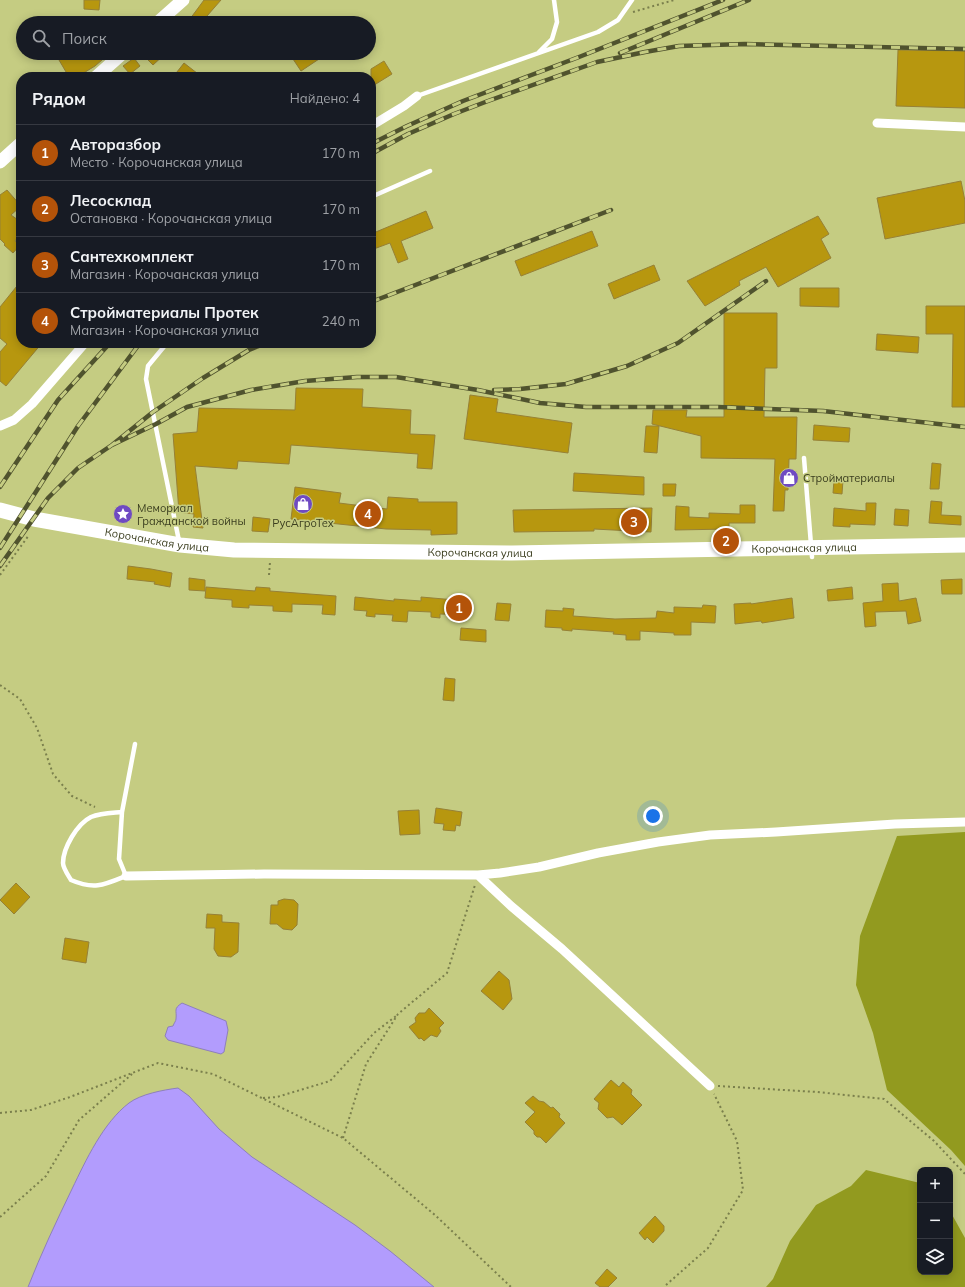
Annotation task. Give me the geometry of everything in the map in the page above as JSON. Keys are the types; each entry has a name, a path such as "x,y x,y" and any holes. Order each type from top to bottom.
{"main road":[{"name":"Корочанская улица","path":"0,510 34,518 180,545 234,550 512,553 812,552 965,554"},
{"name":"Корочанская улица","path":"0,520 27,528 179,555 235,560 513,563 965,545"}],"street":[{"path":"165,16 183,0"},
{"path":"102,72 115,60"},
{"path":"376,123 404,106 417,96"},
{"path":"877,123 965,127"},
{"path":"0,162 16,148"},
{"path":"0,426 14,420 32,404 81,348"},
{"path":"126,876 500,873 539,867 658,842 710,835 895,824 965,822"},
{"path":"478,874 511,906 562,949 710,1086"}],"lane":[{"path":"537,53 552,39 557,22 554,0"},
{"path":"417,96 598,32 618,20 632,0"},
{"path":"376,195 430,171"},
{"path":"163,348 148,366 146,379 180,545"},
{"path":"804,458 812,552"},
{"path":"122,812 107,813 91,817 76,830 66,848 63,864 71,880 83,886 104,885 126,876 119,859 122,812 135,744"}],"path":[{"path":"618,20 636,11 674,0"},
{"path":"0,575 28,535"},
{"path":"0,685 20,699 37,728 53,774 72,796 107,813"},
{"path":"262,1098 277,1097 330,1081 374,1033 447,973 478,874"},
{"path":"343,1138 366,1064 398,1014"},
{"path":"0,1113 31,1110 70,1097 158,1063 213,1074 343,1138 435,1215 511,1287"},
{"path":"0,1218 46,1176 79,1120 134,1071"},
{"path":"666,1285 708,1248 743,1190 737,1141 710,1086 817,1092 884,1099 934,1141 965,1174"}],"shaded area":[{"path":"965,832 965,1166 951,1150 887,1090 873,1033 856,985 860,936 897,836"},
{"path":"182,1003 226,1021 228,1030 224,1052 221,1054 168,1040 165,1036 168,1027 173,1026 176,1020 176,1008"},
{"path":"178,1088 189,1096 219,1129 252,1157 355,1225 434,1287 28,1287 38,1262 83,1166 103,1131 120,1111 134,1100 152,1093"},
{"path":"866,1170 917,1182 917,1275 953,1275 953,1216 965,1238 965,1287 766,1287 773,1279 790,1241 816,1205 851,1186"}],"building":[{"path":"84,0 100,0 99,10 84,9"},
{"path":"204,0 221,0 207,16 192,16"},
{"path":"898,50 965,51 965,108 896,106"},
{"path":"59,60 102,60 85,72 66,72"},
{"path":"131,60 136,60 140,66 132,72 128,72 123,66"},
{"path":"148,60 158,60 153,65"},
{"path":"294,60 318,60 301,71"},
{"path":"384,61 392,74 376,84 376,72 371,72 371,69"},
{"path":"184,63 196,72 177,72"},
{"path":"961,181 965,201 965,223 885,239 877,198"},
{"path":"7,190 16,200 16,210 11,215 16,218 16,250 13,253 0,239 0,195"},
{"path":"426,211 433,228 401,241 408,259 398,263 390,243 376,248 376,232"},
{"path":"818,216 829,234 821,239 831,258 778,287 766,267 739,281 740,285 705,306 687,281"},
{"path":"592,231 598,246 521,276 515,261"},
{"path":"654,265 660,280 614,299 608,284"},
{"path":"16,287 16,348 38,348 6,386 0,381 0,352 7,344 0,338 0,307"},
{"path":"800,288 839,288 839,307 800,306"},
{"path":"926,306 965,306 965,407 952,407 953,334 926,334"},
{"path":"724,313 777,313 777,368 765,368 764,417 797,417 796,459 789,459 788,490 785,490 784,511 773,511 775,459 701,458 701,436 652,424 653,410 687,410 686,417 724,417"},
{"path":"877,334 919,337 918,353 876,350"},
{"path":"296,388 363,389 362,407 411,410 410,434 435,435 432,469 417,468 418,454 291,445 289,464 238,461 237,469 195,466 203,528 193,527 194,514 179,512 173,434 197,432 199,408 295,410"},
{"path":"470,395 498,399 496,412 572,423 568,453 464,439"},
{"path":"814,425 850,428 849,442 813,440"},
{"path":"646,426 659,426 657,453 644,452"},
{"path":"932,463 941,464 939,489 930,489"},
{"path":"574,473 644,477 644,495 573,491"},
{"path":"834,480 843,480 842,494 833,493"},
{"path":"663,484 676,484 675,496 663,496"},
{"path":"295,487 341,493 339,503 387,509 388,497 418,499 418,502 457,502 457,534 431,535 431,530 386,529 291,519"},
{"path":"931,501 942,502 941,515 961,516 961,525 929,523"},
{"path":"866,503 876,503 875,525 850,524 850,527 833,526 834,508 866,511"},
{"path":"740,505 755,505 755,523 729,523 729,529 675,530 676,506 689,507 689,517 709,518 709,513 740,514"},
{"path":"652,508 651,532 594,529 594,531 514,532 513,510"},
{"path":"895,509 909,510 908,526 894,525"},
{"path":"253,517 270,519 268,532 252,531"},
{"path":"128,566 172,573 170,587 154,584 155,582 127,579"},
{"path":"189,578 205,580 205,591 189,590"},
{"path":"962,579 962,594 942,594 941,580"},
{"path":"898,583 899,601 916,598 921,621 908,624 906,611 875,612 876,626 865,627 863,603 883,601 882,584"},
{"path":"206,587 255,591 256,587 270,588 270,591 336,596 335,615 322,614 323,605 292,604 292,612 273,611 273,606 249,605 249,608 232,607 232,600 205,598"},
{"path":"852,587 853,599 828,601 827,590"},
{"path":"355,597 394,601 394,599 421,601 421,597 467,601 467,615 440,614 440,618 431,617 431,612 408,611 407,622 392,621 393,615 375,614 375,617 366,616 367,611 354,610"},
{"path":"792,598 794,618 762,623 761,621 735,624 734,604 751,604"},
{"path":"497,603 511,604 509,621 495,620"},
{"path":"703,605 716,606 715,623 691,622 691,635 674,635 674,633 640,631 640,640 626,640 626,635 613,634 614,632 572,629 572,631 562,630 562,628 545,627 546,610 563,611 563,608 574,609 573,616 615,619 656,618 657,611 674,613 674,607 702,608"},
{"path":"461,628 486,630 486,642 460,640"},
{"path":"445,678 455,679 454,701 443,700"},
{"path":"436,808 462,812 460,826 456,825 455,831 443,830 444,824 434,823"},
{"path":"419,810 420,834 400,835 398,811"},
{"path":"16,883 30,897 14,914 0,900"},
{"path":"284,899 294,900 298,904 297,925 292,930 283,929 277,924 270,924 271,905 278,905 278,901"},
{"path":"207,914 222,915 222,922 239,923 238,952 231,957 218,956 214,949 215,928 206,928"},
{"path":"65,938 89,942 86,963 62,959"},
{"path":"499,971 509,980 512,999 503,1010 481,991"},
{"path":"429,1008 444,1023 439,1028 441,1031 437,1037 431,1035 424,1041 421,1038 419,1039 409,1027 416,1022 415,1018 419,1013 425,1013"},
{"path":"611,1080 619,1087 623,1082 632,1090 631,1094 642,1105 622,1125 613,1117 607,1118 598,1109 599,1103 594,1099"},
{"path":"533,1096 551,1108 553,1107 560,1114 559,1117 565,1123 546,1143 534,1134 534,1131 525,1122 535,1112 525,1103"},
{"path":"655,1216 664,1226 664,1231 653,1243 647,1237 645,1240 639,1233"},
{"path":"607,1269 617,1278 608,1287 600,1287 595,1283"}],"railway":[{"path":"376,142 463,101 723,0"},
{"path":"620,53 749,0"},
{"path":"376,151 408,134 454,114 597,62 679,46 745,44 965,49"},
{"path":"376,300 611,210"},
{"path":"494,390 566,384 627,366 678,343 766,281"},
{"path":"0,487 58,400 105,348"},
{"path":"0,548 78,426 136,348"},
{"path":"0,566 48,498 78,468 112,445 153,412 203,378 254,348"},
{"path":"112,445 187,407 251,390 305,381 357,377 396,377 478,390 540,403 586,407 718,407 823,411 965,427"}],"place":[{"name":"Стройматериалы","path":"789,478"},
{"name":"РусАгроТех","path":"303,504"},
{"name":"Мемориал Гражданской войны","path":"123,514"},
{"name":"Стройматериалы Протек","path":"368,514"},
{"name":"Сантехкомплект","path":"634,522"},
{"name":"Лесосклад","path":"726,541"},
{"name":"Авторазбор","path":"459,608"}]}
